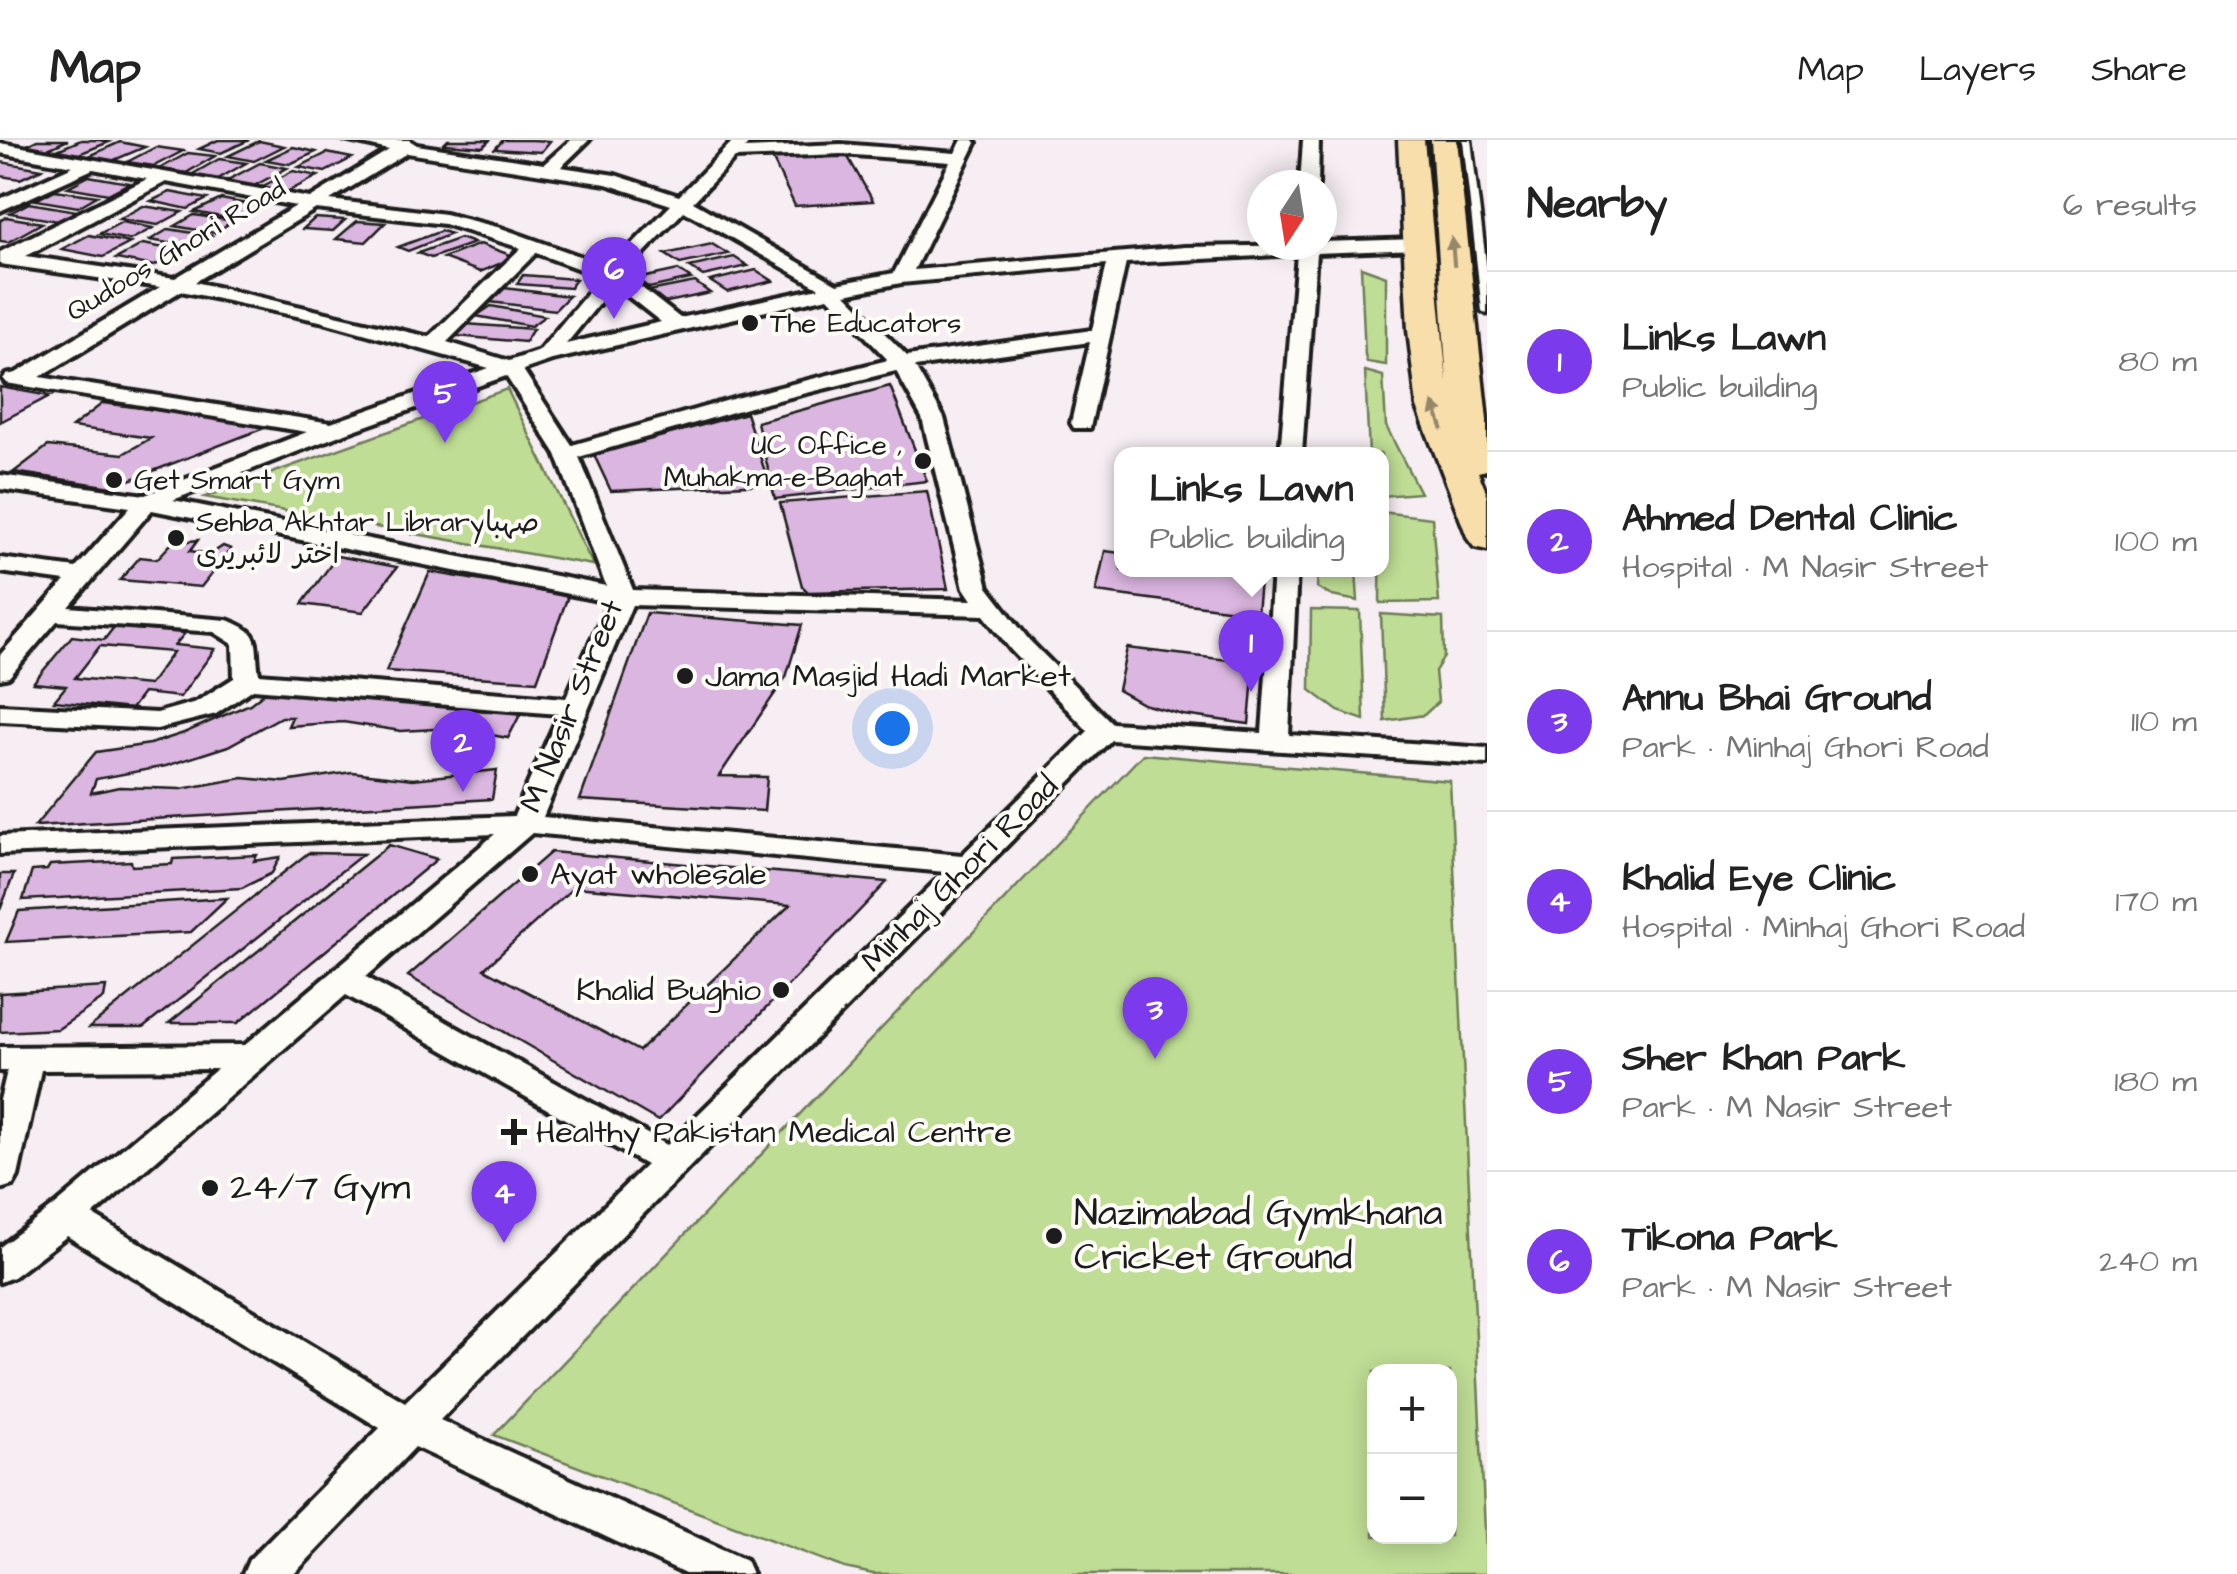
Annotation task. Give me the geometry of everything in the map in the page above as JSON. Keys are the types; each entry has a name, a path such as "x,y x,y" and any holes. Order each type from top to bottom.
{"main road":[{"path":"1444,140 1464,384 1487,525"},
{"path":"1398,149 1418,235 1434,407 1487,539"}],"street":[{"path":"354,140 410,144 609,180 683,204 737,230 833,290 902,363 932,418 976,588 1020,645 1104,731 1487,756"},
{"path":"547,170 581,140"},
{"path":"900,277 970,140"},
{"path":"1310,170 1311,140"},
{"name":"Qudoos Ghori Road","path":"10,379 175,286 410,144"},
{"path":"546,355 614,275 737,147 841,149 960,158"},
{"path":"0,148 312,203 445,219 614,275 676,324"},
{"path":"0,206 89,165"},
{"path":"3,258 164,178"},
{"path":"1337,244 1418,235"},
{"path":"434,344 534,246"},
{"path":"0,671 147,502 332,430 546,355 900,277 1247,251"},
{"path":"3,258 233,296 434,344 511,368"},
{"path":"1082,424 1118,258"},
{"path":"1292,447 1306,260"},
{"path":"567,454 743,402 902,363 1103,334"},
{"name":"M Nasir Street","path":"0,1267 66,1217 526,824 623,597 567,454 511,368"},
{"name":"Qudoos Ghori Road","path":"10,379 332,430"},
{"path":"0,482 147,502 623,597 990,608"},
{"path":"0,566 81,576"},
{"path":"1274,742 1284,577"},
{"path":"50,613 218,625 237,632 246,642 244,670 248,680"},
{"path":"0,713 157,722 206,708 248,680 575,707"},
{"name":"Minhaj Ghori Road","path":"265,1574 409,1425 1104,731"},
{"path":"0,845 526,824 968,866"},
{"path":"344,978 671,1162"},
{"path":"0,1176 14,1059 251,1057"},
{"path":"66,1217 409,1425 730,1574"}],"lane":[{"path":"1468,140 1487,311"}],"green space":[{"path":"1361,267 1386,276 1386,365 1367,362 1365,356"},
{"path":"1365,371 1383,376 1386,426 1420,493 1389,495 1389,447 1369,447"},
{"path":"507,389 593,565 205,497"},
{"path":"1389,513 1432,518 1439,602 1380,603 1380,577 1389,577"},
{"path":"1318,577 1356,577 1358,601 1332,596 1317,588"},
{"path":"1311,610 1360,611 1364,720 1338,711 1310,690"},
{"path":"1381,614 1443,618 1444,657 1435,671 1438,702 1424,715 1385,721"},
{"path":"1143,754 1450,781 1487,1574 873,1574 845,1568 494,1435"}],"building":[{"path":"37,140 68,140 48,149 25,146"},
{"path":"81,140 109,142 79,154 57,150"},
{"path":"218,140 249,140 221,153 199,149"},
{"path":"448,140 490,140 483,147 444,144"},
{"path":"503,140 550,141 541,152 495,149"},
{"path":"259,141 284,146 254,161 228,156"},
{"path":"120,142 145,147 112,161 87,157"},
{"path":"156,147 183,151 154,166 127,162"},
{"path":"293,147 316,152 290,164 266,160"},
{"path":"844,150 873,201 795,206 770,154"},
{"path":"188,153 215,156 186,173 159,169"},
{"path":"327,153 352,158 325,172 299,167"},
{"path":"219,159 246,163 218,179 191,175"},
{"path":"0,163 42,169 20,179 0,176"},
{"path":"260,163 287,168 252,187 224,182"},
{"path":"293,171 318,176 285,193 259,188"},
{"path":"89,176 129,183 108,194 68,187"},
{"path":"55,190 97,196 78,207 36,200"},
{"path":"170,192 207,199 188,209 151,201"},
{"path":"221,199 258,206 232,219 194,212"},
{"path":"29,203 77,211 58,221 10,213"},
{"path":"143,206 182,212 158,225 119,219"},
{"path":"194,215 233,221 214,233 175,226"},
{"path":"6,217 42,223 8,242 0,241 0,221"},
{"path":"315,218 345,220 333,231 303,229"},
{"path":"357,221 385,223 366,242 336,239"},
{"path":"122,222 153,228 130,240 99,234"},
{"path":"169,229 211,236 192,247 150,240"},
{"path":"441,231 451,234 408,251 398,247"},
{"path":"89,235 130,243 103,257 62,249"},
{"path":"460,238 474,243 431,258 418,253"},
{"path":"143,244 181,251 154,266 116,259"},
{"path":"480,244 516,257 480,272 443,258"},
{"path":"712,244 728,254 680,264 665,254"},
{"path":"734,257 748,266 703,276 689,267"},
{"path":"678,270 691,279 649,288 637,279"},
{"path":"756,270 773,281 727,292 710,281"},
{"path":"523,275 576,279 570,288 517,284"},
{"path":"695,282 710,293 663,303 649,291"},
{"path":"504,288 569,296 555,310 490,302"},
{"path":"491,306 545,316 531,326 476,316"},
{"path":"465,324 533,329 525,342 456,336"},
{"path":"890,386 927,481 775,499 757,422"},
{"path":"0,387 50,396 0,422"},
{"path":"103,403 272,425 112,487 14,472 48,446 123,454 151,438 72,427"},
{"path":"746,413 769,484 611,491 594,455"},
{"path":"927,491 948,589 808,592 802,586 780,503"},
{"path":"198,540 190,551 211,554 223,546 231,549 201,587 120,580 140,557 157,559 172,543"},
{"path":"1105,551 1114,552 1114,577 1260,577 1257,613 1096,592"},
{"path":"337,556 397,567 363,612 302,604"},
{"path":"430,572 568,596 537,681 386,671"},
{"path":"647,613 802,625 786,677 719,776 767,777 764,811 580,800"},
{"path":"114,627 185,633 175,645 215,649 180,697 143,693 131,709 54,701 66,686 33,683 72,636 104,640","holes":["100,646 173,652 149,685 75,678"]},
{"path":"1127,648 1254,663 1249,724 1183,715 1143,704 1118,690"},
{"path":"265,692 524,707 508,738 452,728 401,731 343,722 288,726 292,717 281,717 228,746 166,766 96,779 91,793 119,787 181,789 243,778 284,782 352,772 413,779 497,770 492,799 35,826 96,752 150,744 184,733 250,704"},
{"path":"389,845 437,859 238,1023 169,1023"},
{"path":"551,852 887,882 658,1121 408,976","holes":["574,887 790,905 639,1051 484,969"]},
{"path":"308,853 363,854 143,1028 89,1028"},
{"path":"257,855 254,861 280,857 272,873 242,888 23,900 32,871 47,870 50,865 131,861 132,866 172,864 173,859"},
{"path":"0,874 14,874 0,910"},
{"path":"227,898 191,932 6,942 19,911"},
{"path":"106,987 104,998 58,1029 0,1032 0,993"}],"place":[{"name":"Tikona Park","path":"614,319"},
{"name":"The Educators","path":"750,323"},
{"name":"Sher Khan Park","path":"445,443"},
{"name":"UC Office , Muhakma-e-Baghat","path":"923,461"},
{"name":"Get Smart Gym","path":"114,480"},
{"name":"Sehba Akhtar Libraryصہبا اختر لائبریری","path":"176,538"},
{"name":"Jama Masjid Hadi Market","path":"685,676"},
{"name":"Links Lawn","path":"1251,692"},
{"name":"Ahmed Dental Clinic","path":"463,792"},
{"name":"Ayat wholesale","path":"530,874"},
{"name":"Khalid Bughio","path":"781,990"},
{"name":"Annu Bhai Ground","path":"1155,1059"},
{"name":"Healthy Pakistan Medical Centre","path":"514,1132"},
{"name":"24/7 Gym","path":"210,1188"},
{"name":"Nazimabad Gymkhana Cricket Ground","path":"1054,1236"},
{"name":"Khalid Eye Clinic","path":"504,1243"}]}
